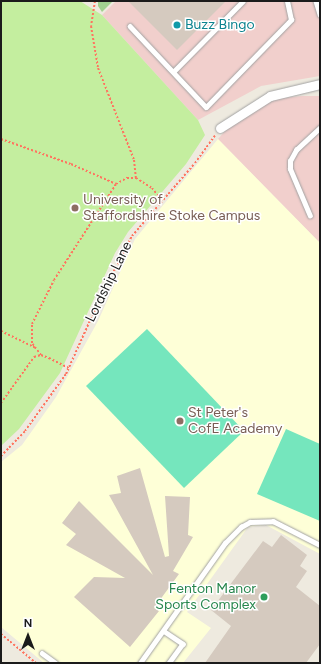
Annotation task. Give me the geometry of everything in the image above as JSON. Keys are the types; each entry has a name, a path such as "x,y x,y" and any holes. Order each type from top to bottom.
{"street":[{"path":"220,128 270,96 320,84"}],"lane":[{"path":"174,71 243,1"},
{"path":"130,26 174,71 206,107 291,20 287,1"},
{"path":"316,1 320,14"},
{"path":"310,216 290,169 290,161 296,150 320,128"},
{"path":"140,663 225,544 250,522 273,521 320,545"},
{"path":"164,631 183,644 169,663"},
{"path":"42,653 56,663"}],"path":[{"path":"95,1 91,26 98,68 134,160 136,178"},
{"name":"Lordship Lane","path":"1,456 25,431 69,368 101,296 132,236 195,163 220,128"},
{"path":"1,139 71,164 116,184"},
{"path":"69,368 41,355 32,343 32,324 54,280 116,184 127,178 136,178 147,185 162,201"},
{"path":"1,331 36,348"},
{"path":"1,403 34,357 41,355"},
{"path":"1,634 36,663"}],"shaded area":[{"path":"116,1 320,1 320,76 261,86 198,120 102,15"},
{"path":"320,96 320,243 218,139 233,122 271,99"},
{"name":"St Peter's CofE Academy","path":"218,139 320,243 320,554 266,525 248,527 187,612 211,628 183,663 44,663 1,627 1,462 22,445 56,397 98,321 135,239"}],"green space":[{"name":"University of Staffordshire Stoke Campus","path":"1,1 80,1 102,15 198,120 205,135 186,164 128,232 115,253 60,373 19,429 1,446"},
{"path":"98,1 113,1 102,12 98,6"},
{"path":"147,329 244,431 184,488 86,386"},
{"path":"286,429 320,444 320,521 257,494"}],"building":[{"name":"Buzz Bingo","path":"128,1 226,1 177,50"},
{"path":"140,468 165,557 169,556 165,496 190,497 188,535 193,537 173,571 179,574 154,608 159,611 130,647 74,597 94,577 125,578 66,545 76,534 62,523 79,501 153,575 109,495 121,493 117,476"},
{"name":"Fenton Manor Sports Complex","path":"281,535 307,555 300,566 307,571 296,587 320,606 320,644 306,663 205,663 231,626 211,610 263,541 272,547"}],"place":[{"name":"Buzz Bingo","path":"177,25"},
{"name":"University of Staffordshire Stoke Campus","path":"75,208"},
{"name":"St Peter's CofE Academy","path":"180,421"},
{"name":"Fenton Manor Sports Complex","path":"264,597"}]}
